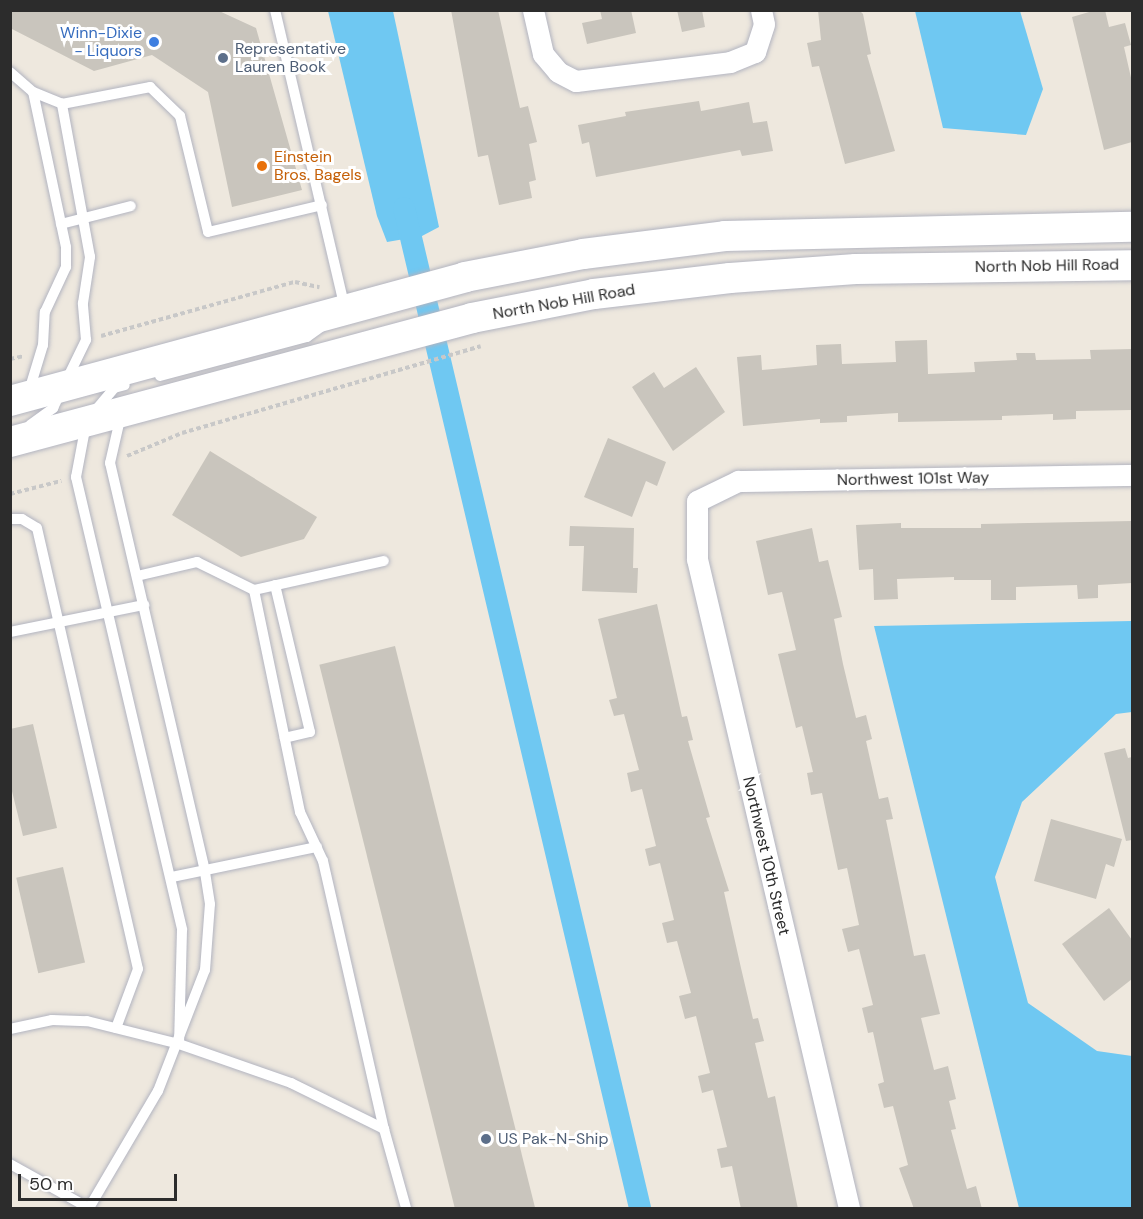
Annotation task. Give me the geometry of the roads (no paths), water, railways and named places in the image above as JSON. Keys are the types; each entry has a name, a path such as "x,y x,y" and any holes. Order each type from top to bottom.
{"main road":[{"path":"19,398 394,295 465,277 583,255 725,236 1132,227"},
{"name":"North Nob Hill Road","path":"10,441 472,318 594,294 730,278 856,269 1132,265"}],"street":[{"path":"533,10 543,54 558,72 576,81 730,62 755,52 764,24 761,10"},
{"name":"Northwest 101st Way","path":"697,501 738,481 1132,475"},
{"name":"Northwest 10th Street","path":"697,501 697,559 849,1209"}],"lane":[{"path":"179,1044 182,930 172,877 110,612 76,477 86,422 114,388 307,337 346,309 275,10"},
{"path":"10,72 33,92 62,104 150,87 180,116 208,232 322,205"},
{"path":"19,398 41,352 45,312 66,267 61,224 33,92"},
{"path":"10,441 53,408 86,340 83,303 90,257 62,104"},
{"path":"61,224 131,206"},
{"path":"10,1164 88,1208 158,1092 179,1044 205,970 210,904 205,871 110,463 121,413"},
{"path":"10,519 21,519 37,528 62,622 138,969 116,1028"},
{"path":"137,576 196,562 254,590 384,561"},
{"path":"275,585 310,732 285,738"},
{"path":"254,590 300,812 317,847 384,1129 406,1209"},
{"path":"10,632 144,605"},
{"path":"172,877 317,847"},
{"path":"10,1029 52,1020 87,1021 179,1044 291,1083 384,1129"}],"water":[{"path":"328,11 393,11 439,227 422,236 387,242 377,216"},
{"path":"915,11 1020,11 1043,89 1026,135 943,128"},
{"path":"1132,621 1132,712 1116,714 1022,802 995,877 1028,1003 1097,1051 1132,1056 1132,1208 1019,1208 874,626"}],"waterway":[{"path":"404,208 640,1208"}],"place":[{"name":"Winn-Dixie - Liquors","path":"154,42"},
{"name":"Representative Lauren Book","path":"223,58"},
{"name":"Einstein Bros. Bagels","path":"262,166"},
{"name":"US Pak-N-Ship","path":"486,1139"}]}
